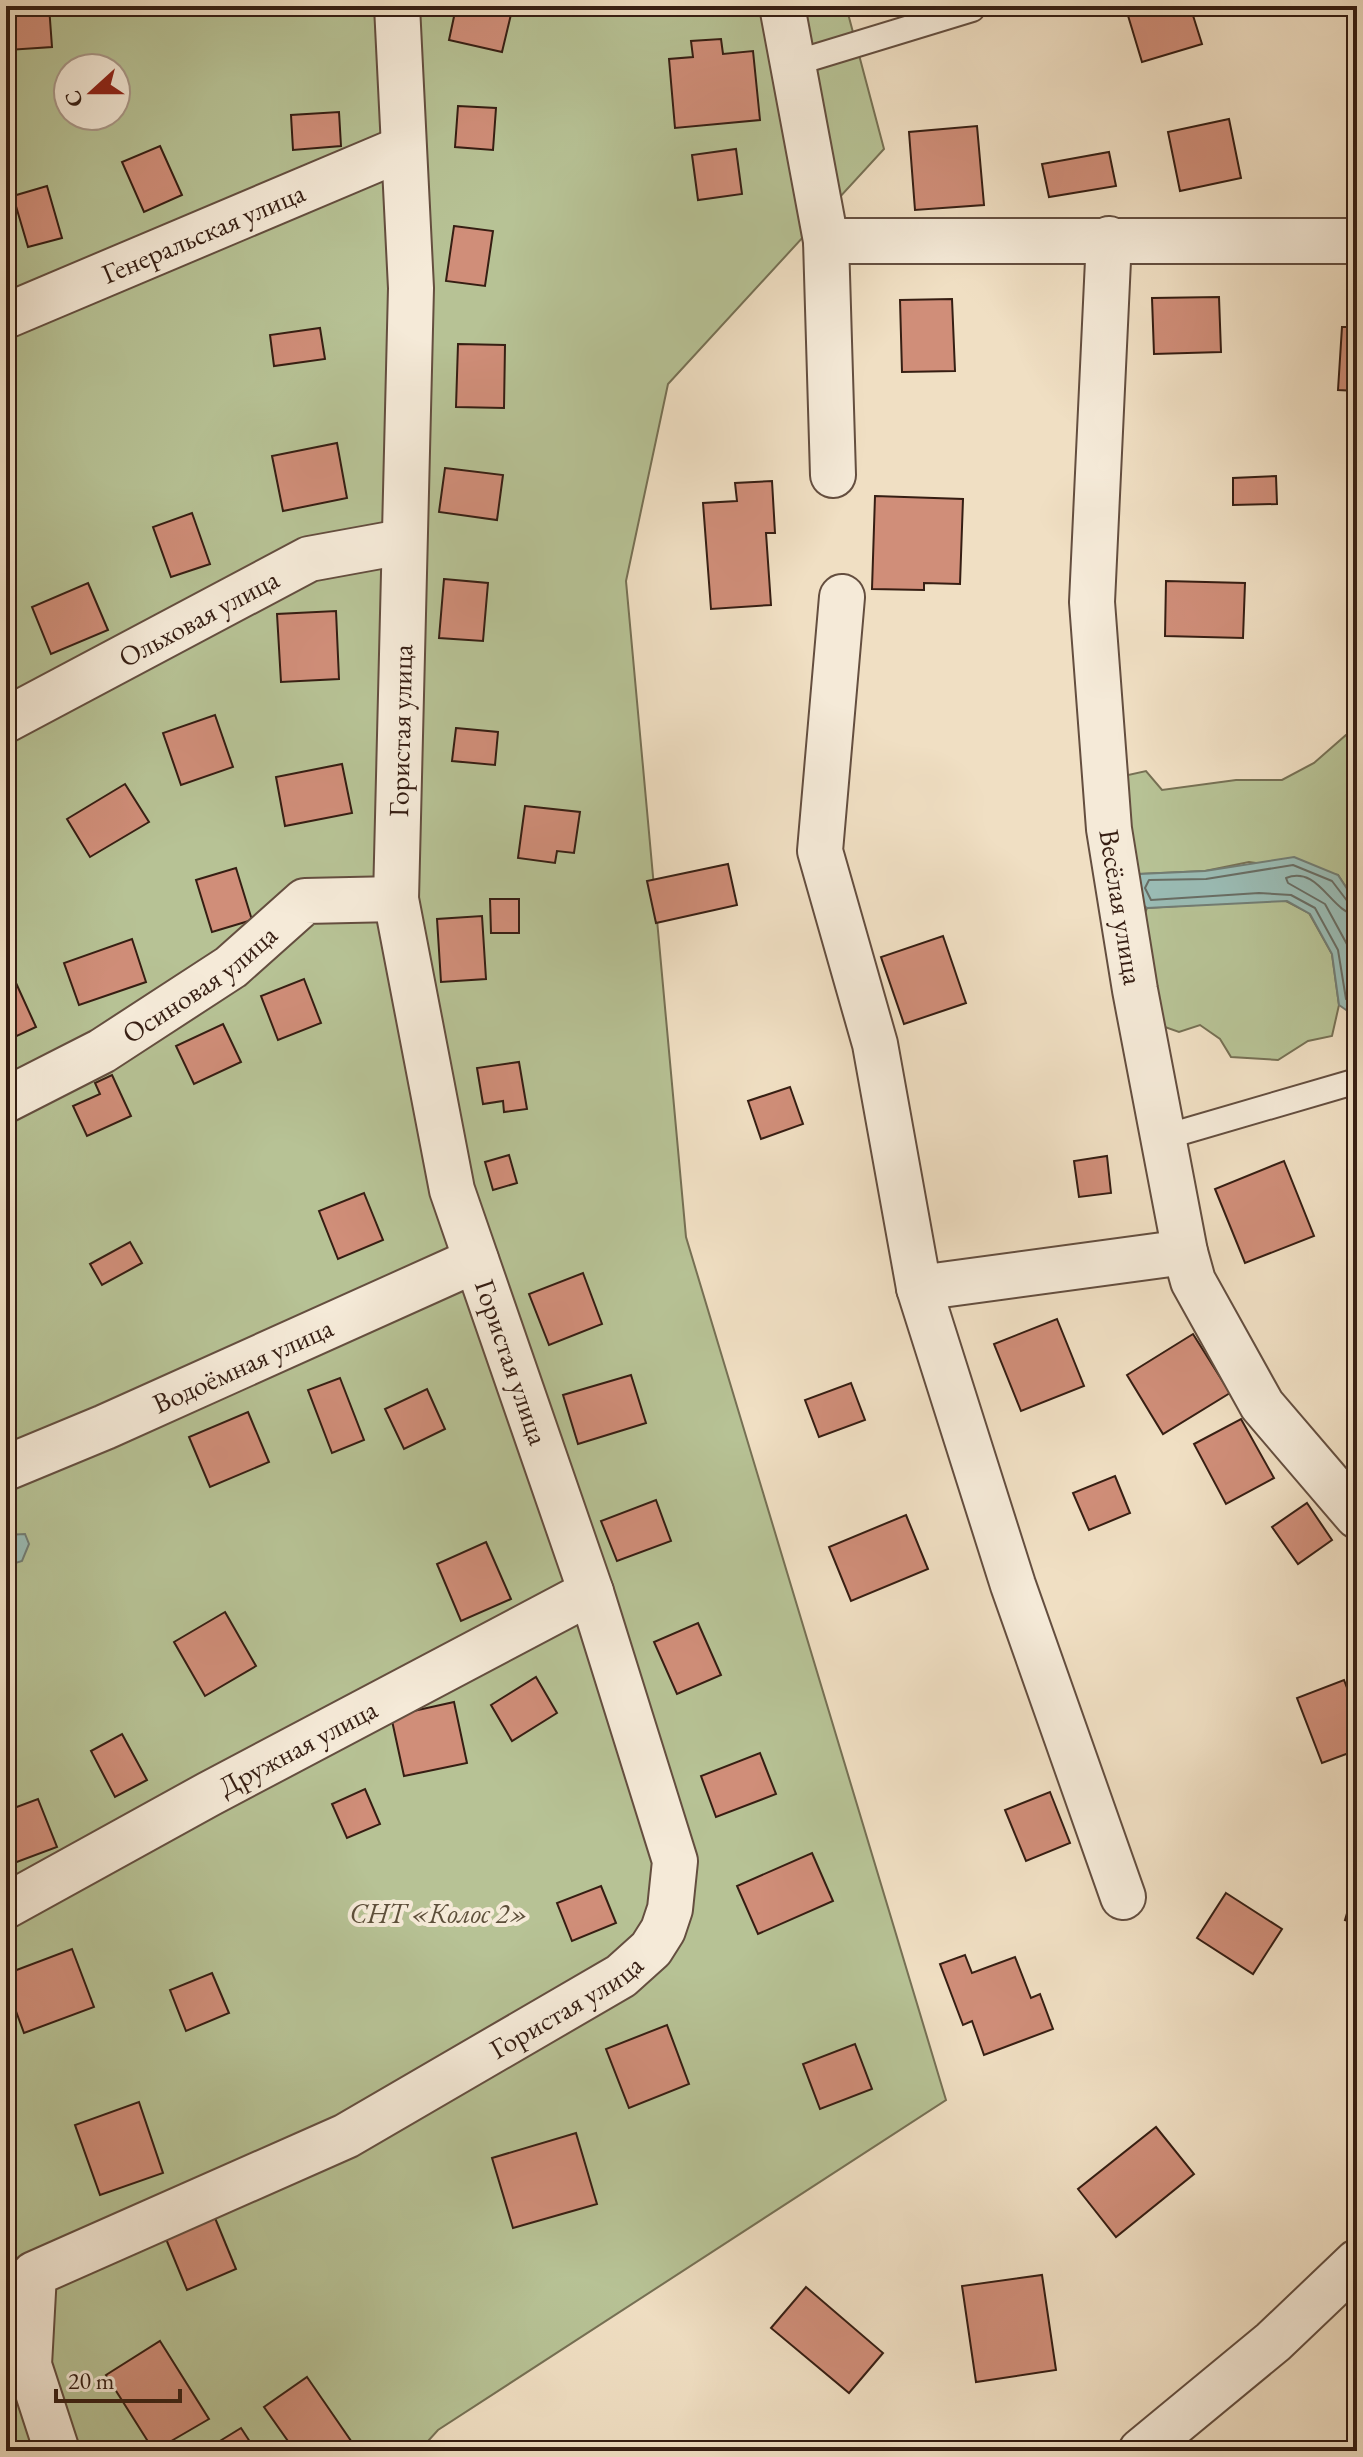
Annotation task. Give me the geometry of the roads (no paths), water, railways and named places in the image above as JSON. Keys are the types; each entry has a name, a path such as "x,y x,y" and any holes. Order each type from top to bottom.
{"street":[{"name":"Гористая улица","path":"19,2330 34,2274 346,2136 621,1976 651,1949 670,1909 675,1861 591,1592 452,1190 396,899 402,542 411,288 401,149 397,6"},
{"path":"782,6 826,241 833,475"},
{"name":"Генеральская улица","path":"6,316 401,149"},
{"name":"Весёлая улица","path":"1109,239 1092,602 1109,829 1135,990 1185,1252 1193,1281 1262,1405 1357,1516"},
{"path":"826,241 1357,241"},
{"name":"Ольховая улица","path":"6,720 309,559 402,542"},
{"path":"842,597 820,851 875,1044 919,1288 1013,1585 1123,1897"},
{"name":"Осиновая улица","path":"6,1100 102,1051 231,967 305,901 396,899"},
{"path":"919,1288 1185,1252"},
{"name":"Водоёмная улица","path":"6,1468 105,1427 476,1260"},
{"name":"Дружная улица","path":"6,1906 209,1794 591,1592"},
{"path":"1141,2451 1273,2342 1357,2262"},
{"path":"19,2330 57,2451"}],"lane":[{"path":"795,63 972,9"},
{"path":"1165,1137 1357,1081"}],"water":[{"path":"1294,857 1338,875 1357,904 1357,1010 1349,1012 1339,1005 1332,954 1310,914 1287,901 1147,908 1138,901 1139,874 1205,871"},
{"path":"25,1534 29,1544 22,1561 6,1566 6,1535"}],"park label":[{"name":"СНТ «Колос 2»","path":"439,1913"}]}
